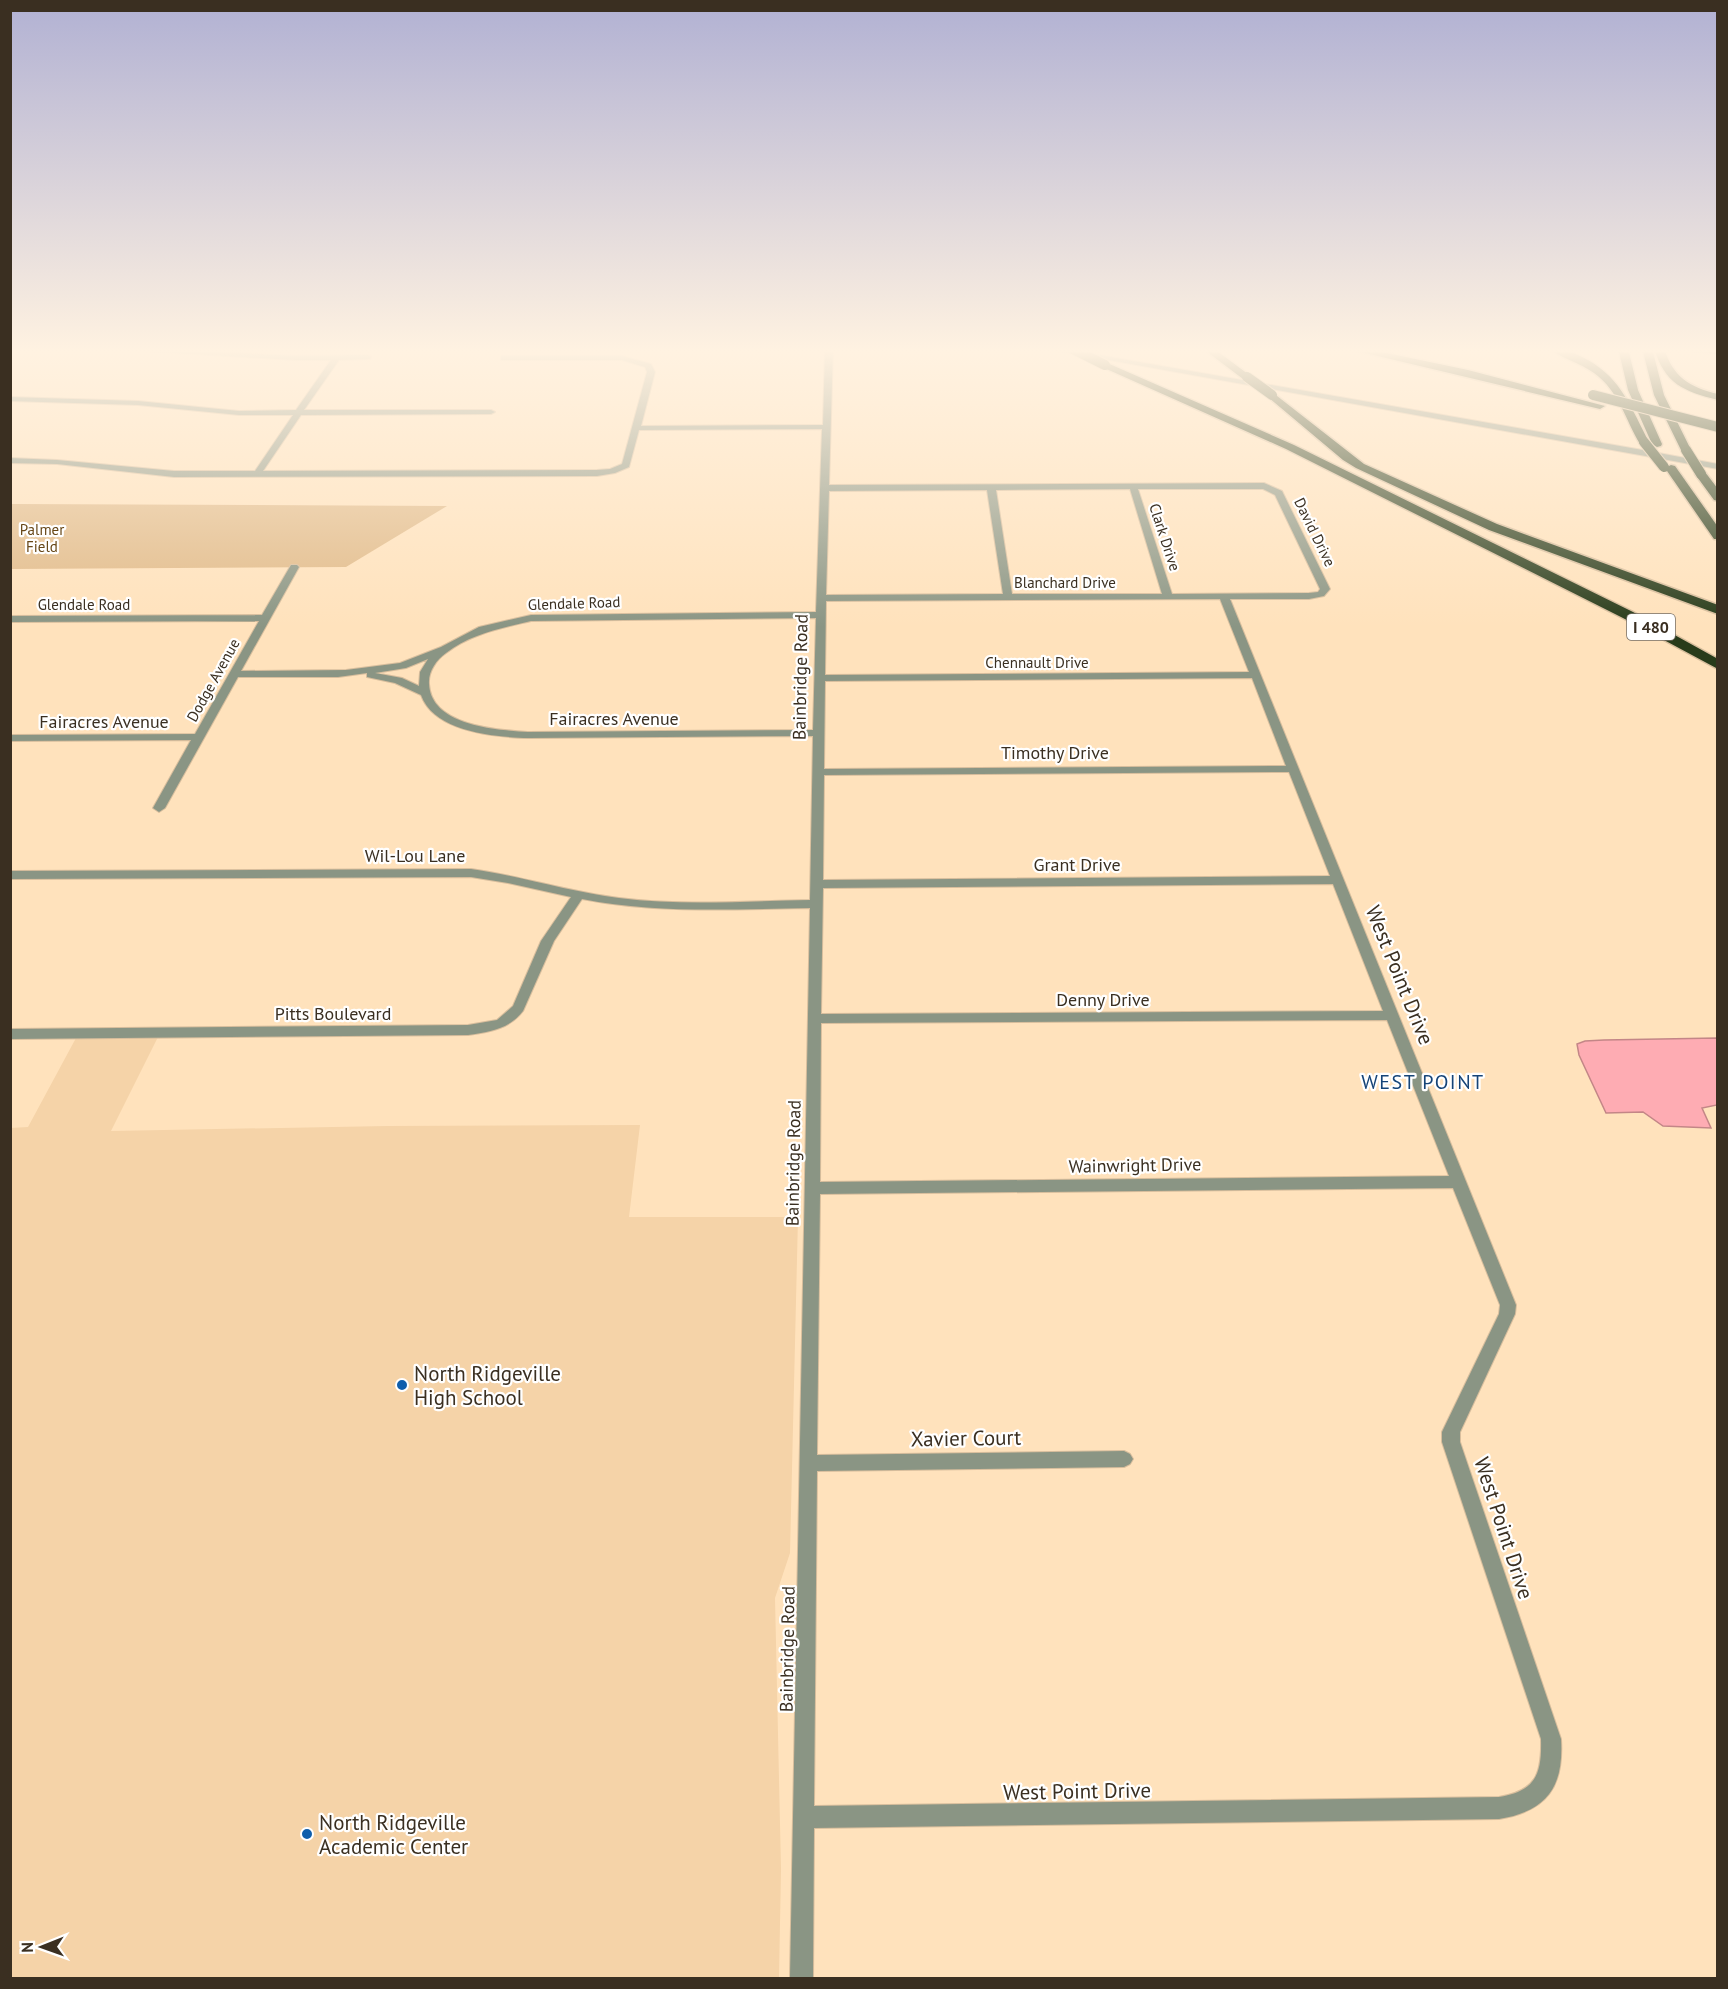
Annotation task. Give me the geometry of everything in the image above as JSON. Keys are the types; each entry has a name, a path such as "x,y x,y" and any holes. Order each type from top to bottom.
{"highway":[{"name":"I 480","path":"1275,441 1628,615 1718,665"},
{"name":"I 480","path":"1328,441 1357,465 1482,523 1718,610"},
{"path":"1643,441 1668,467 1718,536"},
{"path":"1656,441 1668,467"},
{"path":"1681,441 1718,498"}],"street":[{"path":"257,474 279,441"},
{"path":"10,460 158,473 604,472 626,465 633,441"},
{"name":"Bainbridge Road","path":"801,1978 818,733 827,441"},
{"path":"1579,441 1718,467"},
{"path":"825,488 1133,486"},
{"name":"David Drive","path":"1133,486 1270,487 1279,493 1324,587 1321,594 1309,596"},
{"name":"Clark Drive","path":"1133,486 1168,596"},
{"path":"991,487 1008,597"},
{"name":"Dodge Avenue","path":"159,808 294,567"},
{"name":"West Point Drive","path":"804,1817 1499,1808 1528,1800 1542,1789 1550,1775 1551,1739 1451,1442 1451,1432 1507,1314 1508,1305 1224,596"},
{"name":"Blanchard Drive","path":"821,598 1309,596"},
{"name":"Glendale Road","path":"338,674 402,666 445,649 483,629 541,617 820,615"},
{"name":"Glendale Road","path":"10,619 266,618"},
{"path":"424,693 425,673 435,658 445,649"},
{"name":"Fairacres Avenue","path":"234,674 383,675 416,687 424,693 434,708 452,720 476,729 506,734 818,733"},
{"name":"Chennault Drive","path":"819,678 1256,675"},
{"name":"Fairacres Avenue","path":"10,738 199,737"},
{"name":"Timothy Drive","path":"818,772 1293,769"},
{"name":"Wil-Lou Lane","path":"10,875 461,873 509,878 617,902 657,905 816,904"},
{"name":"Grant Drive","path":"816,884 1338,880"},
{"name":"Pitts Boulevard","path":"10,1034 468,1030 490,1027 502,1022 520,1008 549,937 579,895"},
{"name":"Denny Drive","path":"814,1019 1392,1015"},
{"name":"Wainwright Drive","path":"812,1188 1459,1182"},
{"name":"Xavier Court","path":"808,1463 1124,1459"}],"shaded area":[{"name":"North Ridgeville High School","path":"158,1037 111,1131 387,1126 640,1125 629,1217 798,1217 790,1553 775,1598 781,1869 779,1978 11,1978 10,1128 28,1127 76,1038"},
{"path":"1717,1038 1717,1105 1702,1108 1711,1128 1663,1126 1643,1112 1606,1113 1579,1055 1577,1044 1604,1040"}],"green space":[{"name":"Palmer Field","path":"11,504 447,506 346,567 11,569"}],"place":[{"name":"North Ridgeville High School","path":"402,1385"},
{"name":"North Ridgeville Academic Center","path":"307,1834"}],"district":[{"name":"WEST POINT","path":"1423,1082"}]}
